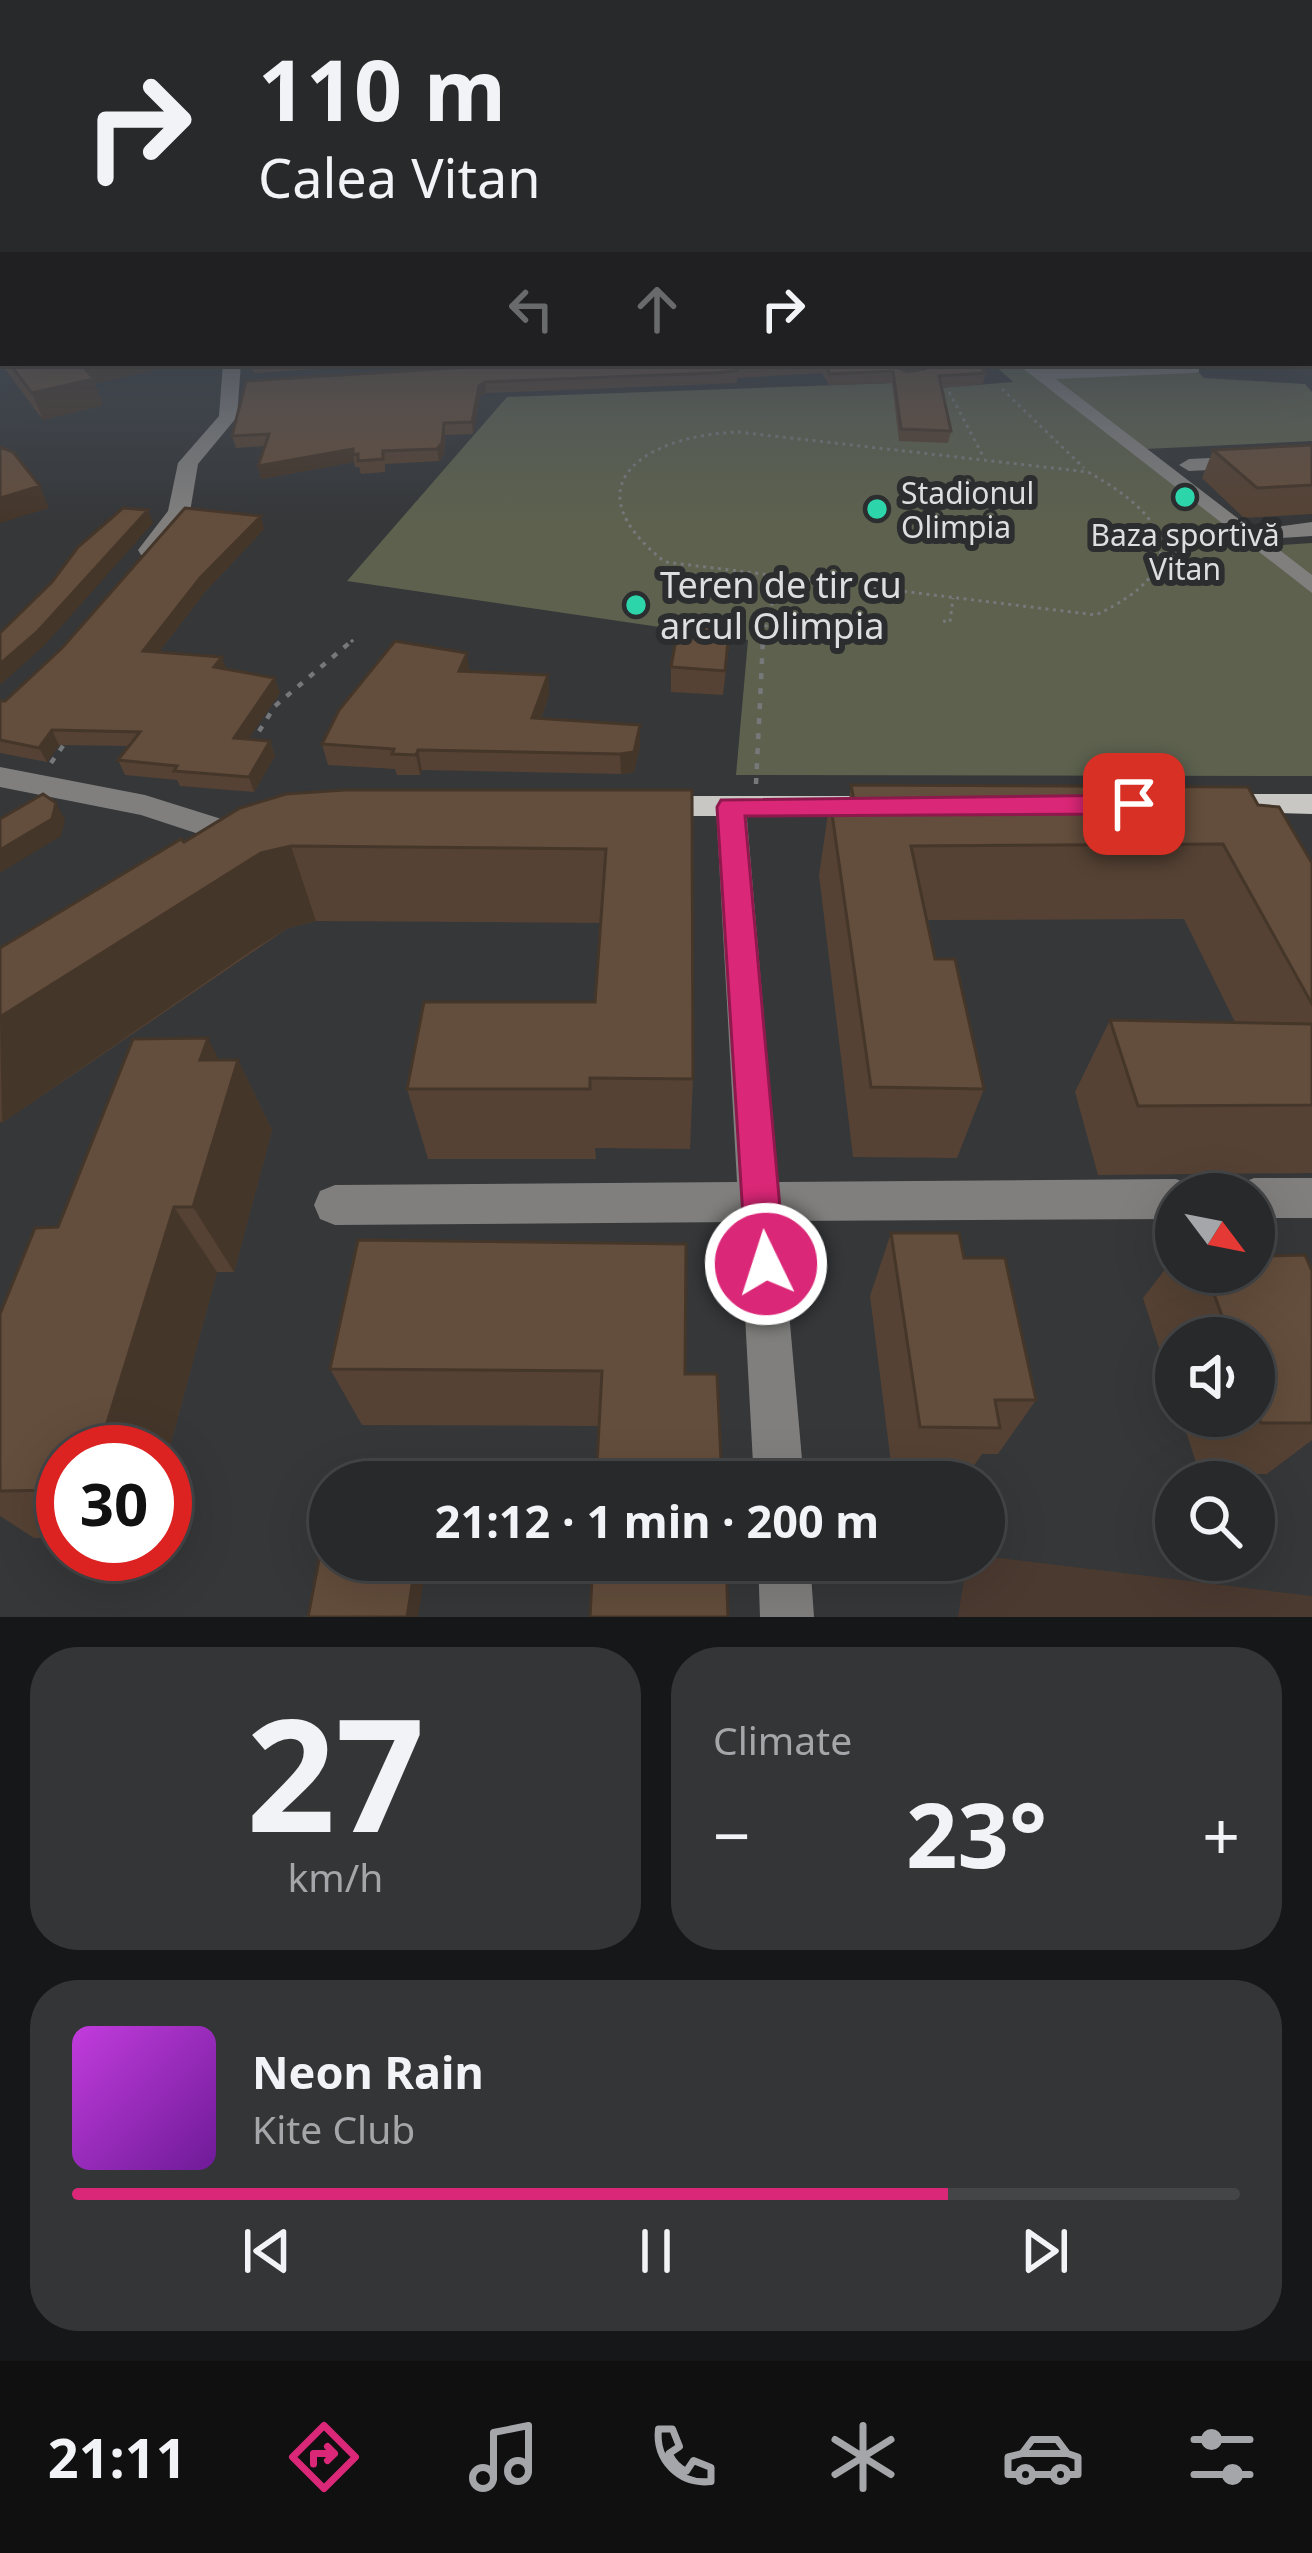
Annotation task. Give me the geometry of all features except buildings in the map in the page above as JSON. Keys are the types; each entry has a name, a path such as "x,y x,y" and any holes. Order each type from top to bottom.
{"main road":[{"path":"1177,804 1312,804"},
{"path":"622,806 895,806"},
{"path":"184,847 234,826"}],"street":[{"path":"1032,369 1312,586"},
{"path":"140,561 176,519 188,463 228,417 239,376"},
{"path":"1189,465 1312,459"},
{"path":"1263,532 1312,529"},
{"path":"0,777 234,826"},
{"path":"1224,804 1243,836"},
{"path":"731,807 778,1461"},
{"path":"1275,1198 1312,1198"},
{"path":"335,1205 1155,1199"},
{"path":"785,1581 787,1617"}],"path":[{"path":"1002,388 1088,472 1145,510 1163,538 1162,562 1143,590 1120,607 1096,615 660,559 639,538 621,509 619,498 632,466 647,451 700,434 738,432 1088,472"},
{"path":"950,392 984,458"},
{"path":"757,776 760,651 779,577"},
{"path":"943,621 950,622 953,598"},
{"path":"753,629 765,631"},
{"path":"246,751 275,706 356,638"},
{"path":"38,784 75,729"}],"shaded area":[{"path":"1005,1559 1155,1577 1155,1581 1312,1596 1312,1617 958,1617 964,1581 1005,1581"}],"green space":[{"path":"999,369 1196,369 1204,378 1305,384 1312,392 1312,441 1145,449 1265,546 1312,543 1312,776 736,775 748,640 347,581 507,397 893,383 890,376 916,375 928,389 1013,382"}],"place":[{"name":"Baza sportivă Vitan","path":"1185,497"},
{"name":"Stadionul Olimpia","path":"877,509"},
{"name":"Teren de tir cu arcul Olimpia","path":"636,605"}],"route":[{"path":"766,1264 731,807 1134,804"}]}
